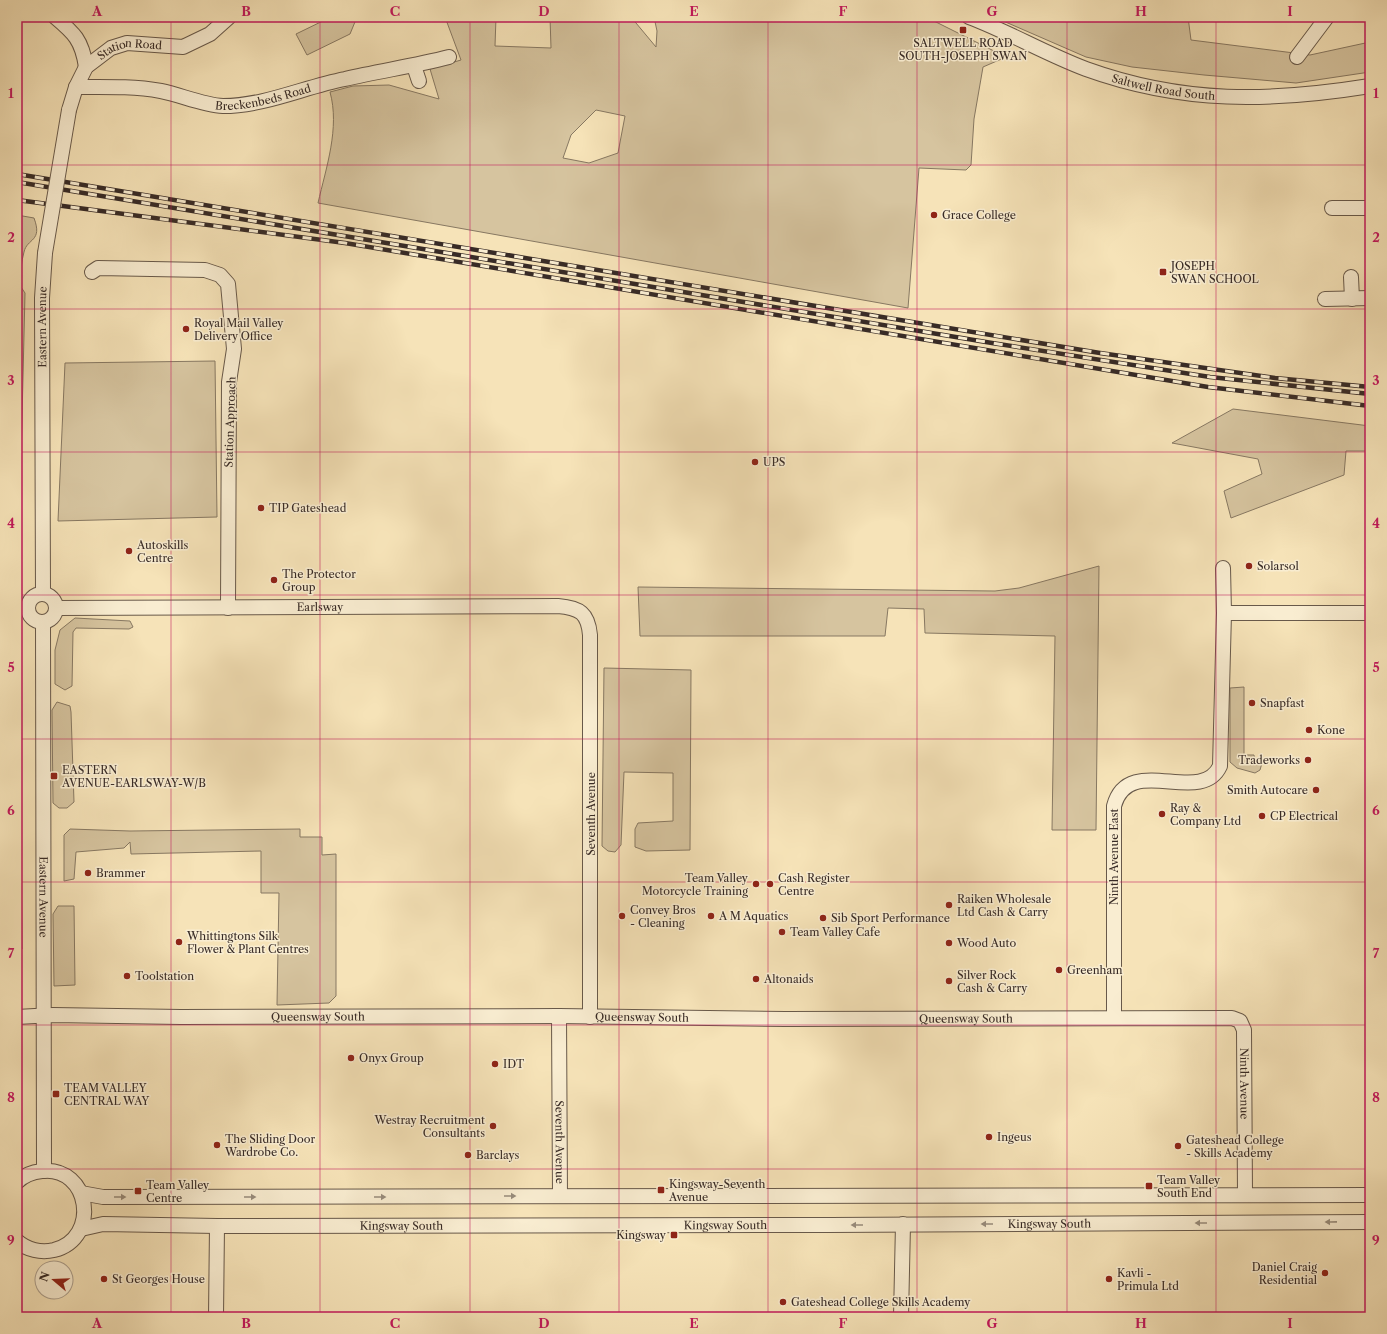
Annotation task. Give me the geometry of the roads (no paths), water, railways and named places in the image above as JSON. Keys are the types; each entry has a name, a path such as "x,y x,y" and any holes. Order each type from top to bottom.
{"street":[{"name":"Station Road","path":"55,17 77,36 84,55 86,66 111,48 126,43 183,47 210,34 229,17"},
{"name":"Saltwell Road South","path":"969,17 1085,68 1125,81 1172,91 1212,97 1271,98 1303,96 1370,86"},
{"path":"1297,58 1327,17"},
{"name":"Breckenbeds Road","path":"76,87 123,86 184,96 221,106 234,106 344,79 414,66 449,57"},
{"name":"Eastern Avenue","path":"43,593 42,298 45,253 69,110 76,87 86,66"},
{"path":"414,66 419,81"},
{"path":"1332,208 1370,208"},
{"name":"Station Approach","path":"92,272 98,268 205,270 220,275 228,284 234,349 229,382 228,608"},
{"path":"1351,278 1352,299"},
{"path":"1325,299 1370,298"},
{"name":"Ninth Avenue East","path":"1114,1018 1114,814 1116,797 1121,789 1133,782 1204,782 1216,774 1220,766 1224,613 1223,568"},
{"path":"43,593 51,596 56,608 54,616 43,622 34,620 22,608 34,596 43,593"},
{"name":"Earlsway","path":"56,608 558,606 573,607 583,613"},
{"name":"Seventh Avenue","path":"583,613 589,623 590,635 590,1017"},
{"path":"1224,613 1370,613"},
{"name":"Eastern Avenue","path":"43,622 44,1171"},
{"name":"Seventh Avenue","path":"559,1016 560,1196"},
{"name":"Queensway South","path":"17,1017 559,1016 1232,1018 1240,1021"},
{"name":"Ninth Avenue","path":"1240,1021 1244,1030 1245,1195"},
{"path":"17,1182 34,1172 53,1171 67,1177 73,1182 81,1194 85,1210 81,1229 73,1240 66,1245 51,1251 36,1250 17,1241"},
{"path":"81,1194 103,1197 1370,1195"},
{"name":"Kingsway South","path":"81,1229 102,1224 217,1226 1370,1222"},
{"path":"901,1317 903,1224"},
{"path":"216,1317 217,1226"}],"railway":[{"path":"17,174 1100,353 1275,378 1370,387"},
{"path":"17,182 992,343 1210,377 1370,394"},
{"path":"17,200 345,243 1208,387 1370,406"}],"place":[{"name":"SALTWELL ROAD SOUTH-JOSEPH SWAN","path":"963,30"},
{"name":"Grace College","path":"934,215"},
{"name":"JOSEPH SWAN SCHOOL","path":"1163,272"},
{"name":"Royal Mail Valley Delivery Office","path":"186,329"},
{"name":"UPS","path":"755,462"},
{"name":"TIP Gateshead","path":"261,508"},
{"name":"Autoskills Centre","path":"129,551"},
{"name":"Solarsol","path":"1249,566"},
{"name":"The Protector Group","path":"274,580"},
{"name":"Snapfast","path":"1252,703"},
{"name":"Kone","path":"1309,730"},
{"name":"Tradeworks","path":"1308,760"},
{"name":"EASTERN AVENUE-EARLSWAY-W/B","path":"54,776"},
{"name":"Smith Autocare","path":"1316,790"},
{"name":"Ray & Company Ltd","path":"1162,814"},
{"name":"CP Electrical","path":"1262,816"},
{"name":"Brammer","path":"88,873"},
{"name":"Team Valley Motorcycle Training","path":"756,884"},
{"name":"Cash Register Centre","path":"770,884"},
{"name":"Raiken Wholesale Ltd Cash & Carry","path":"949,905"},
{"name":"Convey Bros - Cleaning","path":"622,916"},
{"name":"A M Aquatics","path":"711,916"},
{"name":"Sib Sport Performance","path":"823,918"},
{"name":"Team Valley Cafe","path":"782,932"},
{"name":"Whittingtons Silk Flower & Plant Centres","path":"179,942"},
{"name":"Wood Auto","path":"949,943"},
{"name":"Greenham","path":"1059,970"},
{"name":"Toolstation","path":"127,976"},
{"name":"Altonaids","path":"756,979"},
{"name":"Silver Rock Cash & Carry","path":"949,981"},
{"name":"Onyx Group","path":"351,1058"},
{"name":"IDT","path":"495,1064"},
{"name":"TEAM VALLEY CENTRAL WAY","path":"56,1094"},
{"name":"Westray Recruitment Consultants","path":"493,1126"},
{"name":"Ingeus","path":"989,1137"},
{"name":"The Sliding Door Wardrobe Co.","path":"217,1145"},
{"name":"Gateshead College - Skills Academy","path":"1178,1146"},
{"name":"Barclays","path":"468,1155"},
{"name":"Team Valley South End","path":"1149,1186"},
{"name":"Kingsway-Seventh Avenue","path":"661,1190"},
{"name":"Team Valley Centre","path":"138,1191"},
{"name":"Kingsway","path":"674,1235"},
{"name":"Daniel Craig Residential","path":"1325,1273"},
{"name":"St Georges House","path":"104,1279"},
{"name":"Kavli - Primula Ltd","path":"1109,1279"},
{"name":"Gateshead College Skills Academy","path":"783,1302"}]}
